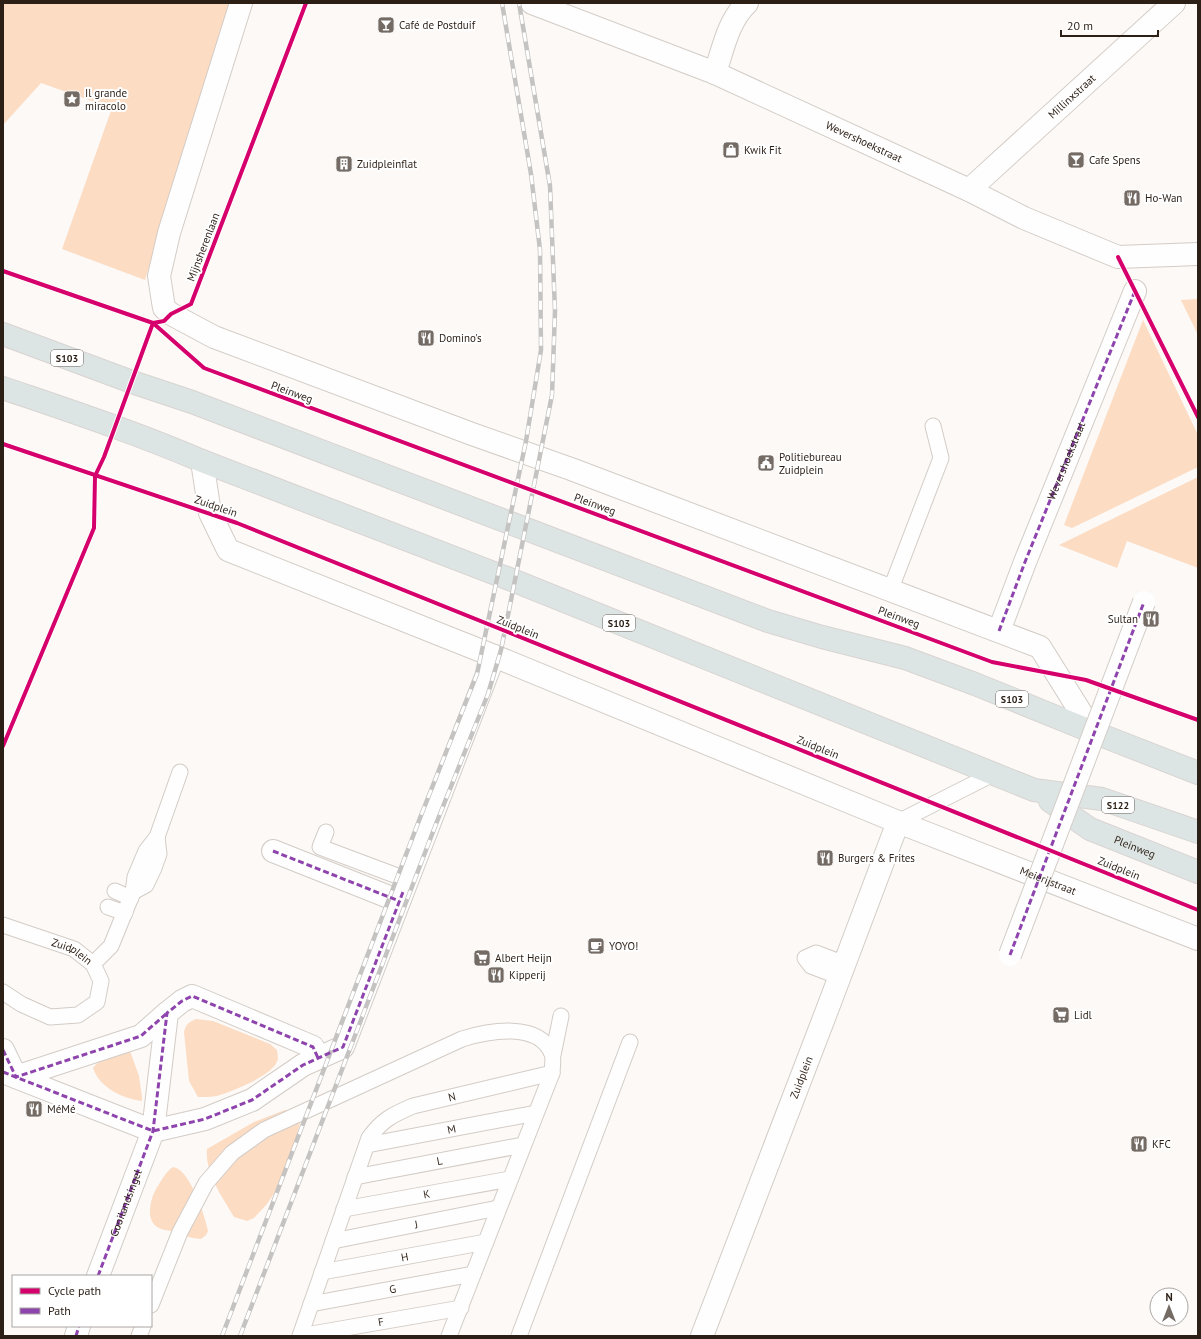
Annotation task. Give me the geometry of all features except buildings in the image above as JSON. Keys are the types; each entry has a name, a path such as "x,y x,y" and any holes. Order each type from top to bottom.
{"main road":[{"name":"S103","path":"3,334 132,382 192,402 768,621 822,637 905,658 975,684 1092,732 1198,773"},
{"name":"Pleinweg","path":"3,388 174,449 512,580 1034,790 1090,829 1198,872"},
{"name":"Pleinweg","path":"1034,790 1102,799 1198,832"}],"street":[{"path":"241,3 169,233 159,276 164,308 171,314 214,337 472,434 571,469 1040,647 1092,732"},
{"name":"Wevershoekstraat","path":"532,3 715,72 969,190 1024,218 1118,257 1198,254"},
{"path":"715,72 734,18 747,3"},
{"name":"Millinxstraat","path":"969,190 1174,3"},
{"name":"Wevershoekstraat","path":"999,631 1135,291"},
{"name":"Zuidplein","path":"202,461 210,514 228,550 494,656 898,822 702,1336"},
{"path":"1010,955 1144,602"},
{"path":"10,1075 153,1131 205,1119 252,1100 303,1065 343,1047 494,656"},
{"name":"Meierijstraat","path":"898,822 1198,939"},
{"path":"273,851 403,891"},
{"path":"10,1075 141,1036 182,1001 192,996 313,1047 318,1058"},
{"path":"153,1131 167,1013"},
{"path":"3,1050 10,1075"},
{"name":"Gooilandsingel","path":"98,1275 153,1131"}],"lane":[{"path":"890,591 941,458 933,426"},
{"path":"93,964 110,946 125,914 132,895 135,877 146,852 157,837 180,772"},
{"path":"898,822 993,774"},
{"path":"326,832 320,847 403,891"},
{"path":"115,891 132,895"},
{"path":"108,907 125,914"},
{"name":"Zuidplein","path":"3,925 74,949 93,964 101,981 97,1002 78,1015 50,1017 21,1004 3,992"},
{"path":"448,1336 461,1308 498,1208 552,1073 552,1055 561,1016"},
{"path":"152,1302 180,1232 206,1183 232,1153 264,1130 462,1039 481,1033 500,1031 524,1032 532,1035 544,1043 552,1055"},
{"path":"518,1336 630,1042"},
{"name":"N","path":"300,1336 369,1138 378,1126 394,1114 413,1106 552,1073"},
{"name":"M","path":"367,1145 536,1114"},
{"name":"L","path":"355,1176 523,1145"},
{"name":"K","path":"344,1209 510,1179"},
{"name":"J","path":"333,1241 498,1208"},
{"name":"H","path":"322,1272 486,1242"},
{"name":"G","path":"311,1304 474,1274"},
{"name":"F","path":"300,1336 461,1308"}],"shaded area":[{"path":"3,3 230,3 145,280 62,249 112,108 41,83 3,125"},
{"path":"1198,299 1198,335 1181,300"},
{"path":"1143,320 1198,435 1198,467 1072,528 1064,525"},
{"path":"1198,477 1198,568 1127,541 1117,568 1059,545"},
{"path":"196,1019 213,1021 270,1044 277,1050 278,1059 275,1065 261,1077 242,1087 217,1096 198,1097 189,1081 184,1032 188,1024"},
{"path":"130,1051 139,1076 142,1101 127,1098 113,1091 101,1081 93,1068 105,1058 114,1054"},
{"path":"285,1110 293,1110 298,1115 300,1123 292,1155 275,1192 267,1204 254,1218 247,1221 234,1217 215,1184 209,1167 207,1149 254,1122"},
{"path":"173,1167 185,1176 196,1194 208,1231 201,1239 160,1229 155,1225 150,1215 152,1199 156,1189 165,1174"}],"railway":[{"path":"222,1336 420,818 477,674 526,441 541,350 540,250 531,174 502,3"},
{"path":"240,1336 436,824 488,694 501,650 552,395 555,311 550,186 519,3"}],"marked path":[{"path":"999,631 1025,562 1135,291"},
{"path":"1010,955 1144,602"},
{"path":"273,851 399,901"},
{"path":"3,1072 153,1131 205,1119 252,1100 303,1065 343,1047 403,892"},
{"path":"98,1275 153,1131 167,1013 182,1001 192,996 313,1047 318,1058"},
{"path":"3,1050 16,1077 141,1036 167,1013"},
{"path":"76,1336 79,1327"}],"cycle path":[{"name":"Mijnsherenlaan","path":"3,746 94,528 95,476 104,457 153,323 164,321 171,314 191,304 306,3"},
{"path":"1118,257 1198,417"},
{"path":"3,271 153,323 204,368 992,662 1086,680 1198,720"},
{"path":"3,444 237,523 1198,910"}],"place":[{"name":"Café de Postduif","path":"386,25"},
{"name":"Il grande miracolo","path":"72,99"},
{"name":"Kwik Fit","path":"731,150"},
{"name":"Cafe Spens","path":"1076,160"},
{"name":"Zuidpleinflat","path":"344,164"},
{"name":"Ho-Wan","path":"1132,198"},
{"name":"Domino's","path":"426,338"},
{"name":"Politiebureau Zuidplein","path":"766,463"},
{"name":"Sultan","path":"1151,619"},
{"name":"Burgers & Frites","path":"825,858"},
{"name":"YOYO!","path":"596,946"},
{"name":"Albert Heijn","path":"482,958"},
{"name":"Kipperij","path":"496,975"},
{"name":"Lidl","path":"1061,1015"},
{"name":"MéMé","path":"34,1109"},
{"name":"KFC","path":"1139,1144"}]}
